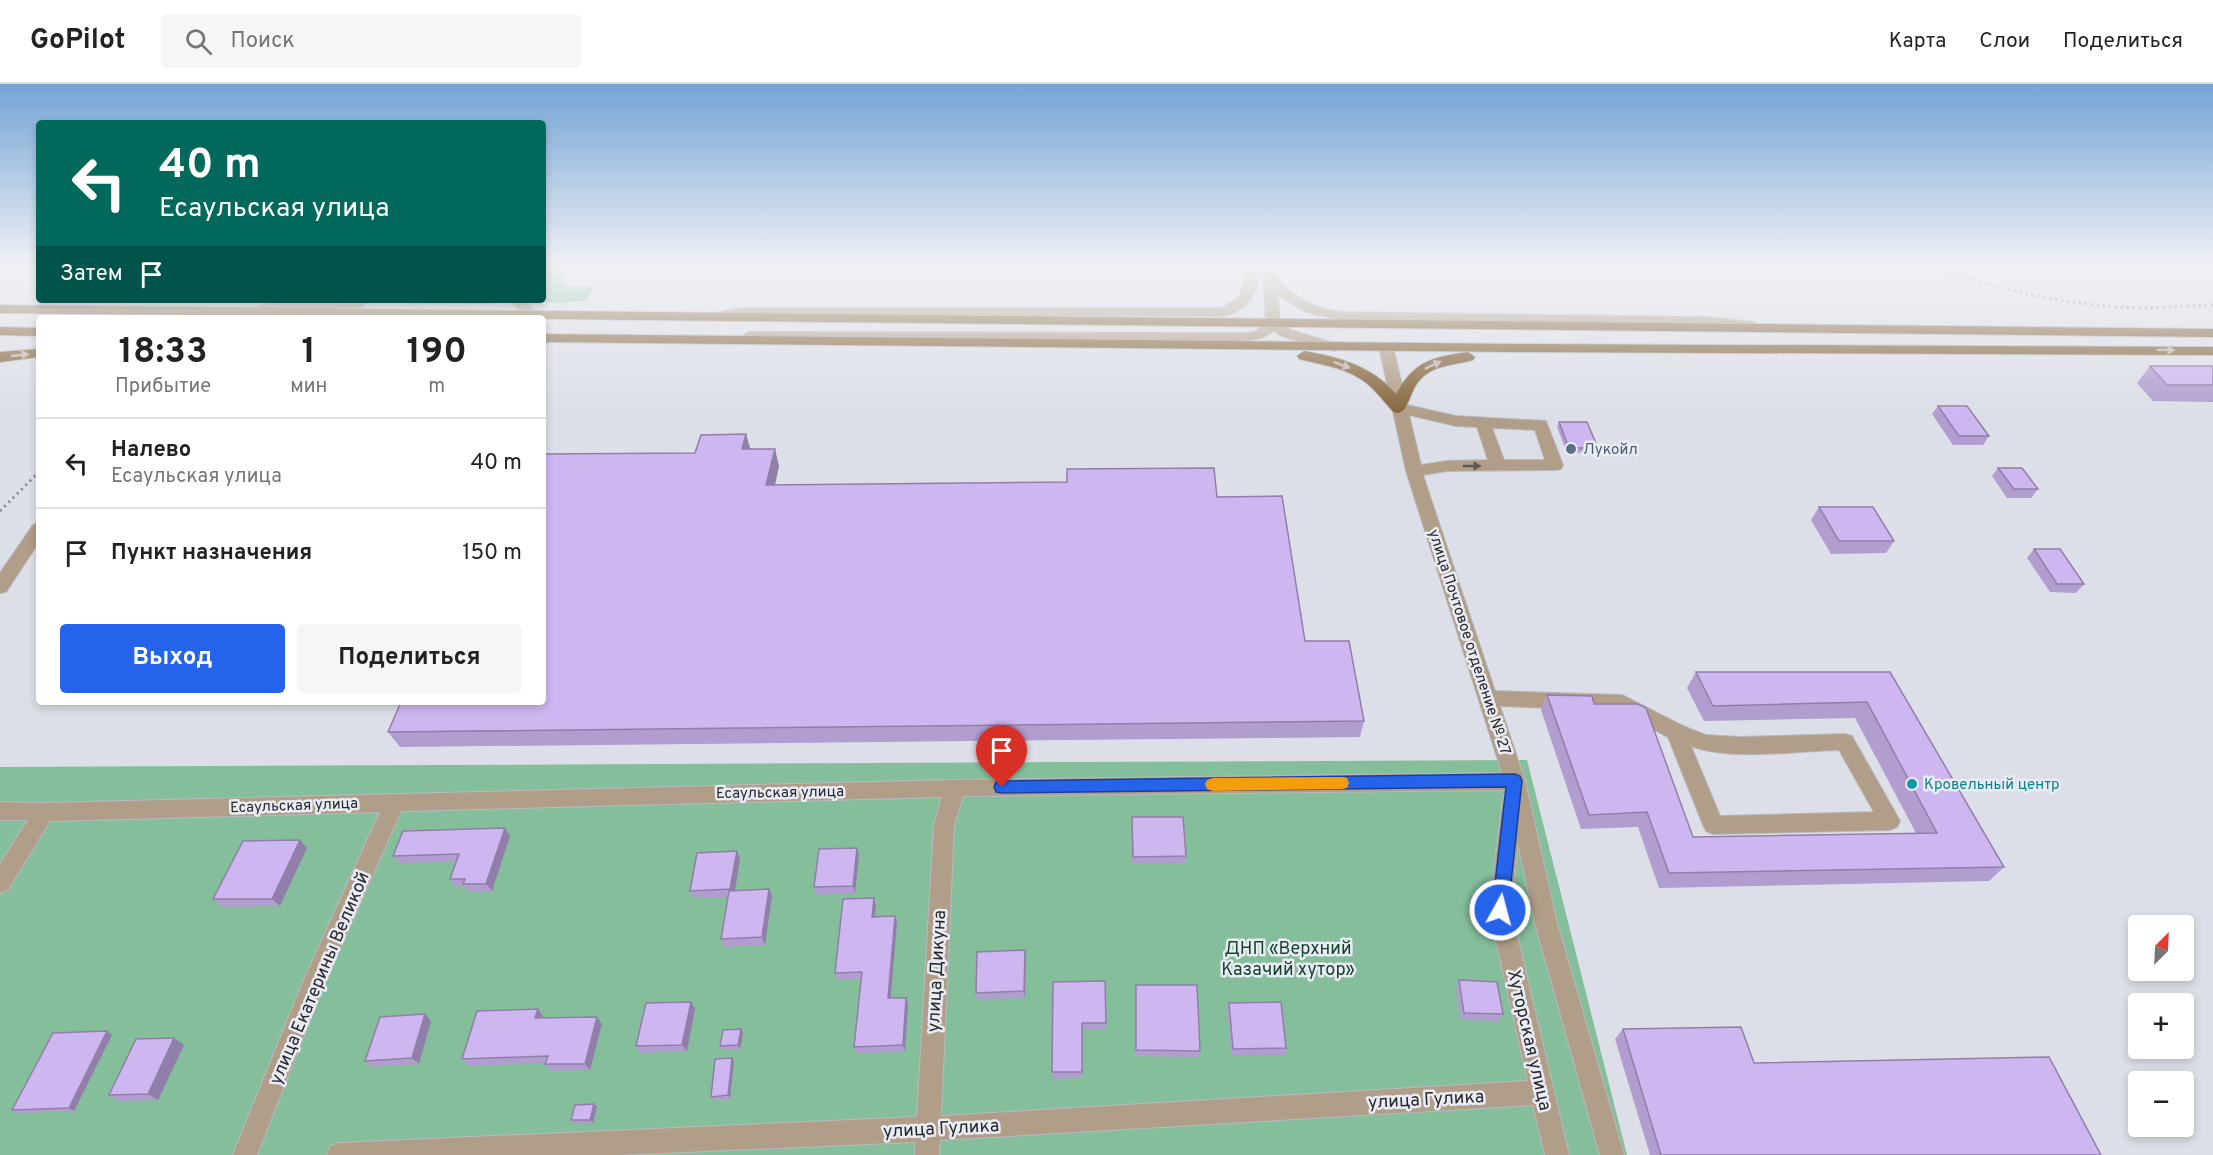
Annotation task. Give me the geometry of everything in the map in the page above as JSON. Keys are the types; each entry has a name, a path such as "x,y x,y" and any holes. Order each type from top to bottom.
{"main road":[{"path":"391,314 463,315"},
{"path":"546,316 2213,333"},
{"path":"1320,323 1361,333 1386,347"},
{"path":"1386,347 1398,337 1433,333 1836,337 1886,330"},
{"path":"0,332 36,332"},
{"path":"546,338 1333,347 2213,351"},
{"path":"909,343 937,352 1298,355 1329,360 1362,373 1392,397 1398,408"},
{"path":"1398,408 1406,386 1415,375 1439,362 1467,357 2091,359 2127,350"},
{"path":"0,357 36,353"}],"street":[{"path":"715,317 730,314"},
{"path":"712,340 733,336 1236,338 1258,336 1268,330 1273,323 1272,314"},
{"path":"1327,314 1707,321 1766,328"},
{"path":"1273,323 1286,333 1333,347"},
{"name":"улица Почтовое отделение № 27","path":"1386,347 1414,471 1515,782 1546,923 1612,1155"},
{"path":"1398,408 1456,421 1541,425 1555,465 1447,466 1414,471"},
{"path":"1483,423 1498,466"},
{"path":"0,587 36,533"},
{"path":"1489,698 1622,703 1676,732 1705,743 1741,745 1845,742 1890,821 1713,825 1676,732"},
{"name":"Есаульская улица","path":"0,811 44,812 955,788 1515,782"},
{"name":"Хуторская улица","path":"1515,782 1500,910 1557,1155"},
{"name":"улица Дикуна","path":"927,1155 944,825 955,788"},
{"name":"улица Екатерины Великой","path":"245,1155 313,984 395,802"},
{"path":"0,883 44,812"},
{"name":"улица Гулика","path":"339,1155 928,1129 1542,1092"}],"path":[{"path":"0,511 36,476"}],"green space":[{"name":"ДНП «Верхний Казачий хутор»","path":"1527,760 1627,1155 0,1155 0,767"}],"building":[{"path":"2150,366 2213,366 2213,385 2167,385"},
{"path":"1938,406 1967,406 1989,436 1959,436"},
{"path":"1559,422 1587,422 1598,448 1569,448"},
{"path":"746,434 742,449 775,449 766,485 1067,482 1067,469 1214,468 1217,497 1282,496 1305,641 1349,641 1364,721 388,732 400,705 546,705 546,454 695,453 701,435"},
{"path":"1998,468 2022,468 2038,489 2014,489"},
{"path":"1819,507 1873,507 1894,541 1839,541"},
{"path":"2034,549 2060,549 2084,584 2057,584"},
{"path":"1696,672 1890,672 2004,867 1669,873 1647,812 1589,815 1547,695 1592,696 1594,704 1638,704 1646,708 1693,837 1937,833 1867,702 1713,706"},
{"path":"1132,817 1183,817 1186,856 1133,857"},
{"path":"505,828 486,884 463,884 465,879 450,879 459,854 393,856 403,831"},
{"path":"300,840 272,899 213,899 243,841"},
{"path":"857,848 853,886 814,887 819,849"},
{"path":"737,851 730,889 690,891 697,853"},
{"path":"769,889 762,937 721,939 729,891"},
{"path":"874,898 872,917 895,916 888,998 906,998 903,1045 854,1047 862,972 835,973 843,899"},
{"path":"1025,950 1024,991 976,993 977,952"},
{"path":"1459,980 1497,982 1503,1014 1464,1013"},
{"path":"1105,981 1106,1023 1082,1023 1082,1072 1052,1072 1053,982"},
{"path":"1136,985 1197,985 1200,1051 1136,1050"},
{"path":"691,1002 682,1045 636,1046 646,1003"},
{"path":"1281,1002 1286,1048 1233,1049 1229,1003"},
{"path":"538,1009 535,1018 597,1017 585,1064 545,1064 548,1056 462,1059 477,1011"},
{"path":"425,1014 412,1058 365,1061 380,1017"},
{"path":"1741,1027 1754,1063 2049,1057 2101,1155 1661,1155 1623,1029"},
{"path":"741,1029 738,1045 720,1046 723,1030"},
{"path":"107,1031 69,1108 12,1110 53,1033"},
{"path":"174,1038 148,1094 109,1095 136,1039"},
{"path":"732,1058 728,1095 711,1097 715,1059"},
{"path":"594,1104 590,1120 571,1120 575,1105"}],"slow traffic":[{"path":"1213,784 1342,783"}],"place":[{"name":"Лукойл","path":"1571,449"},
{"name":"Кровельный центр","path":"1912,784"}],"route":[{"path":"1002,787 1515,781 1500,910"}]}
